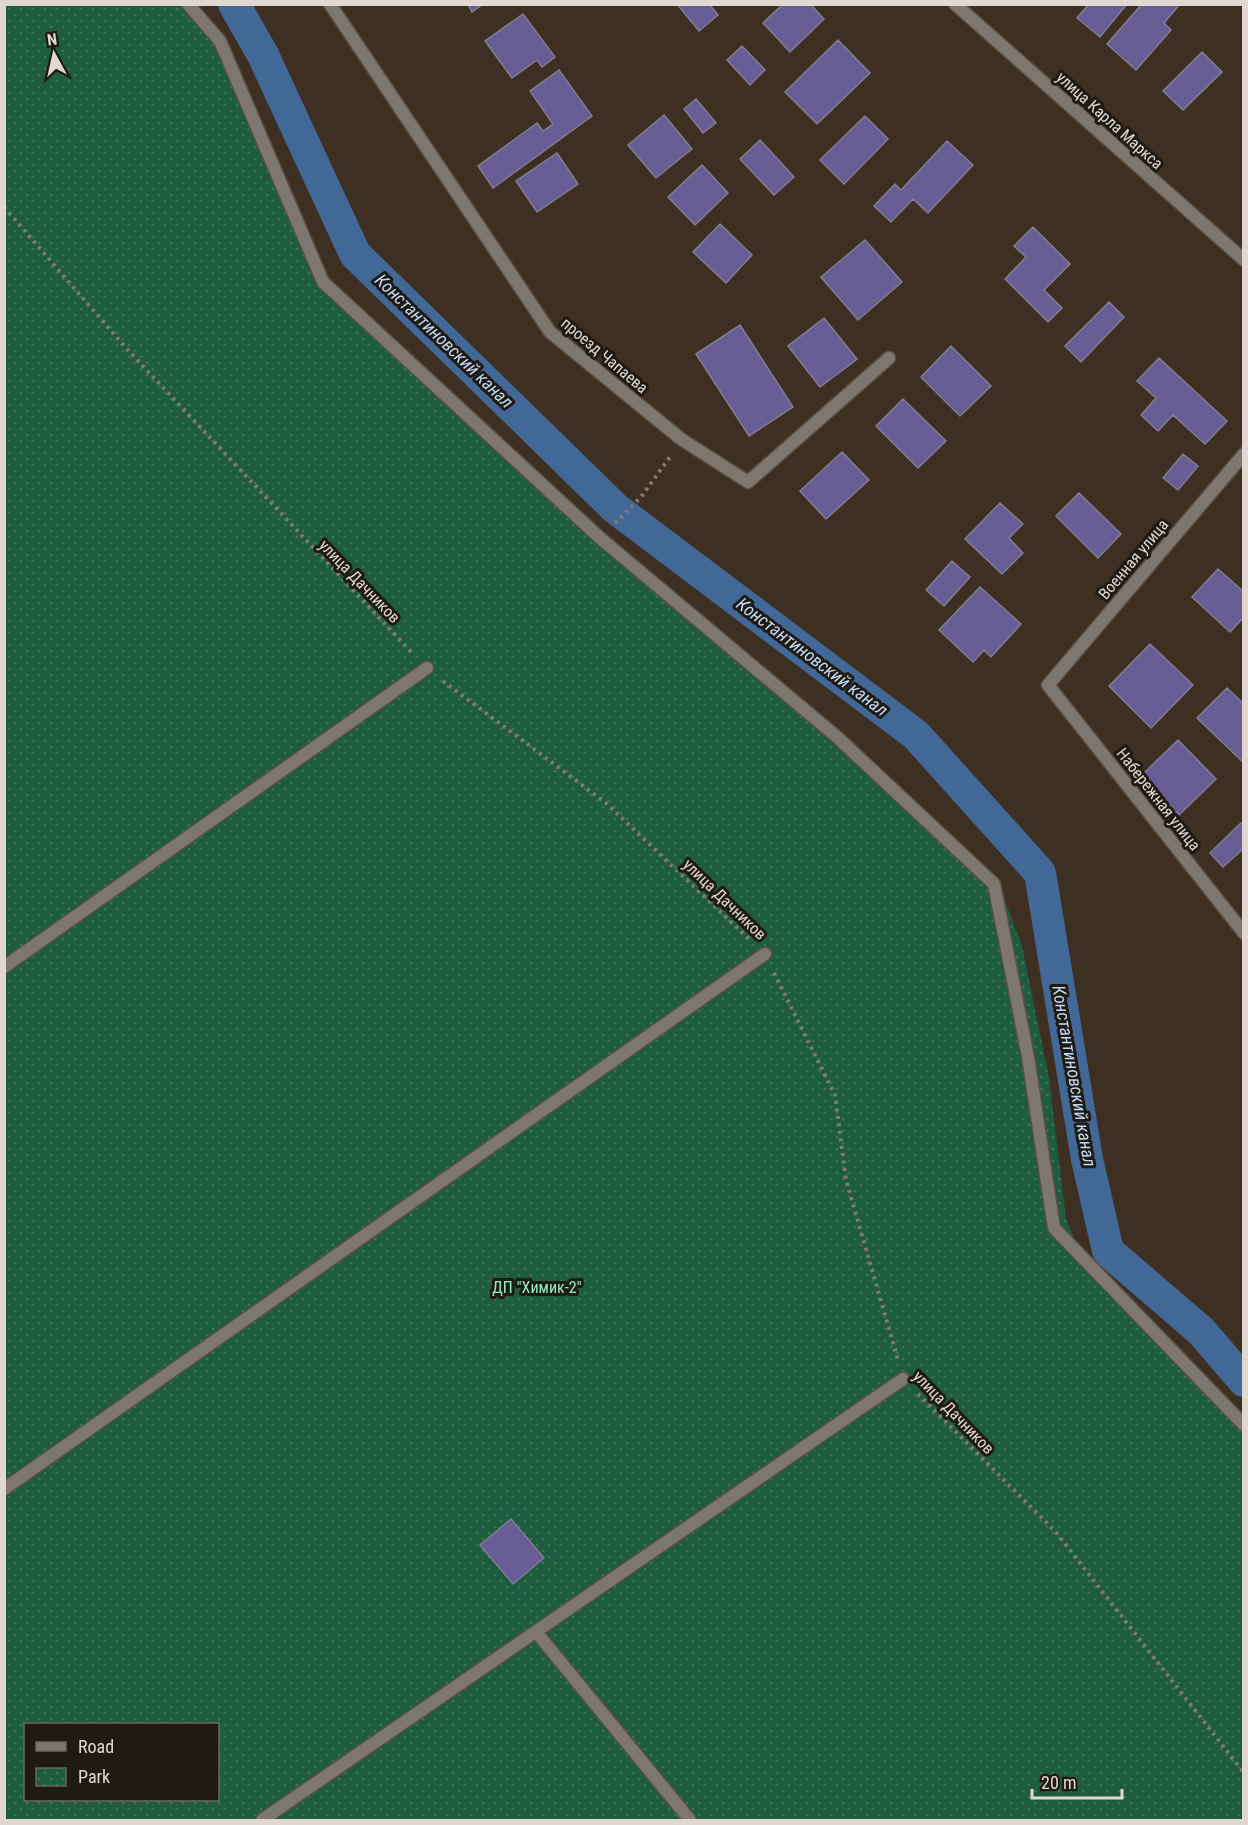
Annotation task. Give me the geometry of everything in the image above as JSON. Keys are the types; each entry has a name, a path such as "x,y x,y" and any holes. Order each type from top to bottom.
{"street":[{"path":"188,4 220,41 323,282 600,538 837,737 994,884 1028,1057 1054,1228 1244,1425"},
{"name":"проезд Чапаева","path":"330,4 550,332 681,439 748,482 889,358"},
{"name":"улица Карла Маркса","path":"955,4 1244,260"},
{"name":"Военная улица","path":"1048,686 1244,454"},
{"path":"4,967 427,668"},
{"name":"Набережная улица","path":"1048,686 1244,933"},
{"path":"4,1489 765,954"},
{"path":"262,1821 903,1379"},
{"path":"537,1633 690,1821"}],"path":[{"name":"улица Дачников","path":"4,207 126,348 427,668 606,803 765,954 835,1095 846,1180 903,1379 1055,1530 1244,1773"},
{"path":"611,527 641,497 664,467 681,439"}],"green space":[{"name":"ДП \"Химик-2\"","path":"5,5 194,5 224,39 327,280 604,533 842,734 998,882 1022,946 1049,1078 1066,1219 1080,1252 1183,1352 1243,1420 1243,1820 5,1820"}],"building":[{"path":"468,4 483,4 472,12"},
{"path":"677,4 709,4 718,15 699,31"},
{"path":"783,4 810,4 824,19 790,52 763,23"},
{"path":"1089,4 1127,4 1100,37 1077,18"},
{"path":"1142,4 1180,4 1164,23 1171,30 1136,70 1107,44"},
{"path":"523,14 555,57 542,67 537,60 512,78 485,41"},
{"path":"838,40 870,73 817,124 785,92"},
{"path":"742,46 765,70 750,85 727,60"},
{"path":"1202,52 1222,72 1183,110 1163,91"},
{"path":"559,70 592,116 493,188 478,166 537,123 543,131 553,124 530,91"},
{"path":"696,99 716,123 703,133 684,109"},
{"path":"664,115 692,149 656,178 628,145"},
{"path":"865,116 888,139 844,184 820,160"},
{"path":"760,140 794,177 774,195 740,159"},
{"path":"947,141 973,165 928,213 913,199 891,222 874,206 895,184 901,190"},
{"path":"557,153 578,184 537,212 516,181"},
{"path":"702,165 728,193 695,225 668,197"},
{"path":"720,224 752,255 726,283 693,252"},
{"path":"1033,227 1070,264 1044,290 1062,308 1048,322 1005,279 1026,257 1014,246"},
{"path":"865,240 902,282 858,320 821,277"},
{"path":"1109,302 1124,317 1081,362 1065,346"},
{"path":"824,318 857,359 820,387 788,346"},
{"path":"740,325 793,407 749,436 696,354"},
{"path":"951,346 991,386 960,416 921,377"},
{"path":"1159,358 1227,421 1205,444 1173,415 1158,431 1141,415 1156,398 1137,381"},
{"path":"903,399 946,441 918,468 876,426"},
{"path":"842,452 869,480 826,519 800,491"},
{"path":"1183,454 1198,466 1178,490 1163,478"},
{"path":"1079,493 1121,534 1098,558 1056,516"},
{"path":"1000,503 1023,524 1009,538 1023,553 1002,574 965,539"},
{"path":"952,561 970,577 944,606 926,590"},
{"path":"1218,569 1244,592 1244,617 1230,632 1192,597"},
{"path":"980,587 1021,624 991,657 984,650 973,662 939,630"},
{"path":"1150,644 1193,685 1151,728 1109,686"},
{"path":"1227,688 1244,704 1244,763 1197,718"},
{"path":"1178,740 1216,779 1179,815 1141,776"},
{"path":"1241,823 1244,825 1244,848 1223,867 1210,853"},
{"path":"511,1519 544,1558 513,1584 480,1545"}],"waterway":[{"name":"Константиновский канал","path":"234,4 263,55 355,254 615,508 916,735 1040,873 1087,1159 1108,1251 1201,1331 1244,1381"}]}
